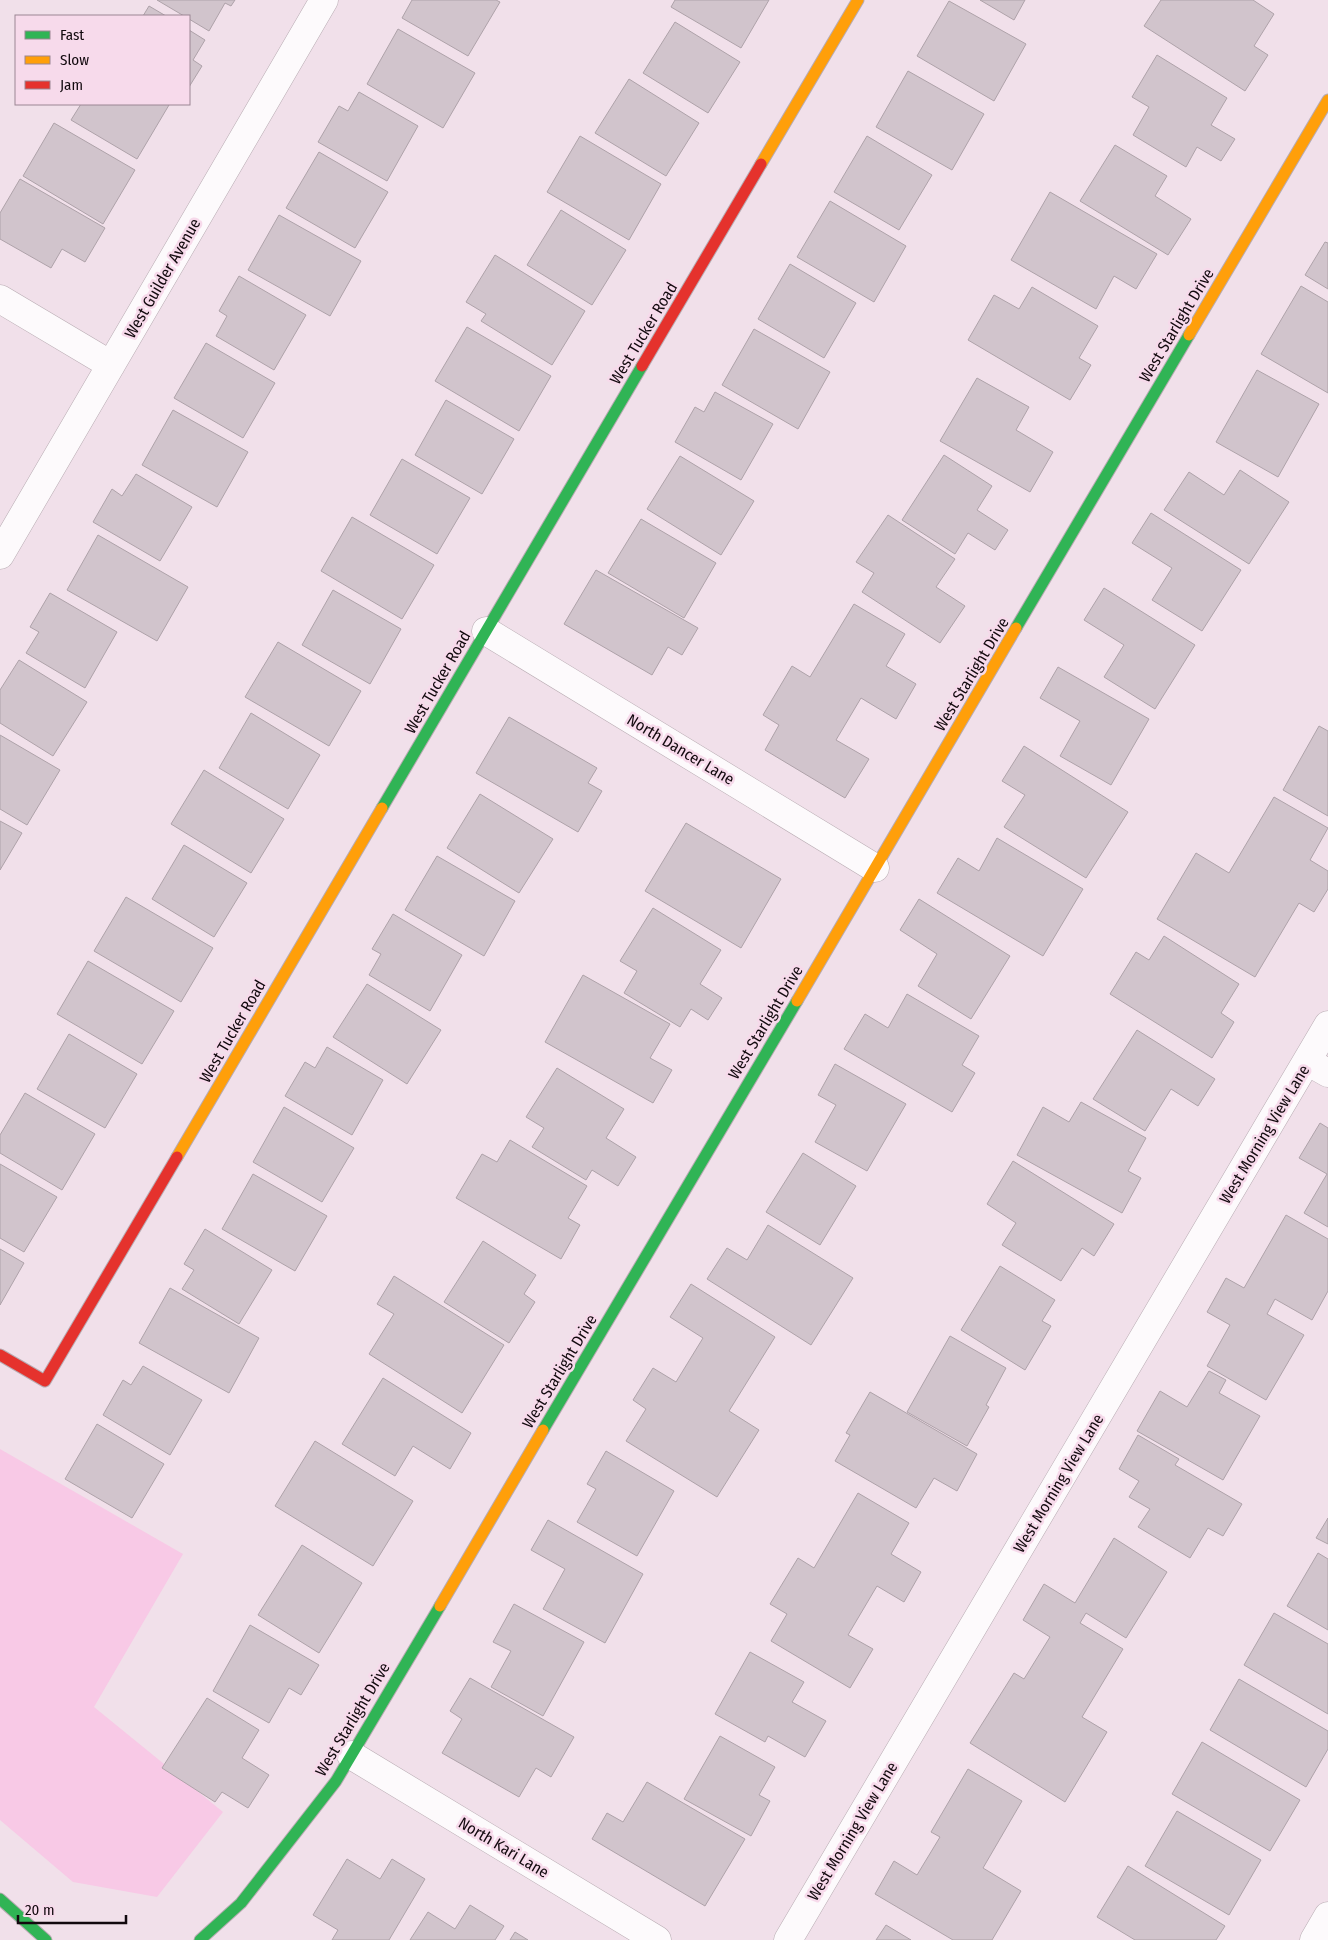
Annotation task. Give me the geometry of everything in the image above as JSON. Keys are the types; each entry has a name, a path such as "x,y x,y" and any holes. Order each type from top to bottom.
{"street":[{"name":"West Guilder Avenue","path":"0,555 324,0"},
{"name":"West Tucker Road","path":"0,1355 45,1381 858,0"},
{"name":"West Starlight Drive","path":"200,1940 241,1902 336,1780 1328,100"},
{"path":"0,299 111,365"},
{"name":"North Dancer Lane","path":"486,631 875,868"},
{"name":"West Morning View Lane","path":"788,1940 1317,1067 1328,1025"},
{"name":"North Kari Lane","path":"351,1755 657,1940"},
{"path":"0,1899 46,1940"},
{"path":"1314,1940 1328,1916"}],"shaded area":[{"path":"0,1449 183,1554 94,1707 223,1812 157,1897 73,1882 0,1820"}],"building":[{"path":"157,0 235,0 231,6 225,3 209,31 190,20 190,15 182,15"},
{"path":"412,0 496,0 500,2 468,56 402,18"},
{"path":"675,0 769,0 741,48 671,7"},
{"path":"980,0 1025,0 1014,20"},
{"path":"1161,0 1253,0 1274,14 1254,46 1268,55 1245,91 1144,26"},
{"path":"949,1 1026,44 994,101 917,56"},
{"path":"149,6 164,15 144,15"},
{"path":"675,22 740,62 708,113 643,73"},
{"path":"398,29 475,73 443,128 367,84"},
{"path":"190,31 205,40 193,60 202,66 190,85"},
{"path":"1157,55 1227,98 1211,125 1235,139 1221,161 1197,147 1186,167 1133,135 1149,107 1132,97"},
{"path":"908,71 984,114 952,170 876,127"},
{"path":"629,79 699,123 666,176 595,133"},
{"path":"359,92 418,126 387,181 318,142 339,106 348,111"},
{"path":"80,105 169,105 137,159 71,120"},
{"path":"54,123 135,170 103,224 23,176"},
{"path":"580,136 661,184 629,240 547,192"},
{"path":"867,136 932,175 899,230 834,192"},
{"path":"1115,145 1167,176 1155,196 1191,219 1168,255 1080,201"},
{"path":"319,152 388,192 355,248 286,208"},
{"path":"20,179 105,228 85,262 62,249 51,268 0,239 0,213"},
{"path":"1050,192 1157,254 1136,289 1114,276 1096,309 1011,260"},
{"path":"830,201 906,246 874,302 797,257"},
{"path":"561,210 626,250 592,305 527,265"},
{"path":"279,215 361,261 330,316 248,270"},
{"path":"1325,242 1328,243 1328,289 1305,275"},
{"path":"495,255 585,311 552,365 481,321 486,314 466,302"},
{"path":"790,264 856,303 824,358 758,319"},
{"path":"239,276 306,315 274,370 216,336 227,316 219,311"},
{"path":"1301,286 1328,302 1328,393 1261,354"},
{"path":"1032,287 1098,326 1079,358 1091,365 1070,400 968,340 994,295 1019,309"},
{"path":"467,327 551,376 519,431 435,381"},
{"path":"754,329 830,372 798,429 722,385"},
{"path":"206,343 275,383 243,438 174,398"},
{"path":"1257,370 1319,404 1278,477 1216,442"},
{"path":"977,378 1029,407 1016,430 1053,452 1030,492 940,441"},
{"path":"715,392 773,424 741,480 675,442 695,407 704,412"},
{"path":"446,400 514,439 482,494 415,455"},
{"path":"173,410 248,452 217,507 142,465"},
{"path":"944,455 992,486 977,510 1008,530 995,550 968,533 955,554 902,520"},
{"path":"680,456 754,501 721,555 647,509"},
{"path":"402,459 470,498 437,554 370,515"},
{"path":"1240,470 1289,502 1249,564 1164,510 1189,472 1224,495"},
{"path":"136,474 192,507 160,561 93,522 112,489 122,496"},
{"path":"1151,513 1241,570 1202,631 1152,600 1172,568 1132,543"},
{"path":"888,515 955,559 936,587 965,606 940,643 862,592 874,573 856,562"},
{"path":"352,517 434,565 402,619 321,571"},
{"path":"641,519 716,563 684,618 608,573"},
{"path":"98,535 188,587 157,641 67,590"},
{"path":"596,570 698,628 682,655 668,647 652,675 564,624"},
{"path":"1104,588 1195,645 1155,709 1104,677 1124,645 1084,620"},
{"path":"333,590 401,629 370,684 302,645"},
{"path":"50,593 117,632 85,688 26,653 39,632 30,627"},
{"path":"854,604 905,634 886,666 916,684 896,719 861,698 836,740 869,759 845,798 765,750 779,725 763,715 792,666 810,677"},
{"path":"278,642 361,691 329,746 245,697"},
{"path":"19,660 87,702 53,756 0,723 0,690"},
{"path":"1058,667 1149,719 1111,785 1060,756 1080,721 1040,698"},
{"path":"251,713 320,755 288,809 219,768"},
{"path":"509,717 597,768 588,783 602,791 578,832 476,773"},
{"path":"1319,726 1328,731 1328,816 1283,790"},
{"path":"0,735 60,770 27,825 0,809"},
{"path":"1024,746 1128,812 1086,878 1004,827 1025,795 1002,781"},
{"path":"204,770 284,819 251,873 171,824"},
{"path":"480,794 553,839 519,893 447,848"},
{"path":"1274,797 1328,828 1310,860 1328,871 1328,889 1314,912 1299,903 1255,977 1157,919 1196,853 1229,873"},
{"path":"0,821 22,833 0,870"},
{"path":"686,823 781,879 741,948 645,891"},
{"path":"997,838 1083,889 1043,956 937,893 958,858 979,871"},
{"path":"184,845 247,883 214,937 152,899"},
{"path":"437,856 515,901 484,956 405,910"},
{"path":"126,897 213,948 181,1002 94,951"},
{"path":"919,899 1010,956 971,1019 918,986 937,954 900,930"},
{"path":"653,908 721,950 700,984 722,998 708,1020 691,1009 680,1027 624,993 637,971 620,961"},
{"path":"393,914 462,955 430,1011 369,975 381,954 372,949"},
{"path":"1164,936 1239,984 1221,1013 1234,1022 1212,1058 1110,994 1136,952 1149,960"},
{"path":"88,961 174,1011 142,1064 57,1014"},
{"path":"583,975 670,1024 650,1058 672,1070 653,1103 545,1042"},
{"path":"367,984 441,1030 407,1084 333,1037"},
{"path":"907,994 979,1036 962,1065 975,1073 952,1112 844,1049 865,1014 888,1028"},
{"path":"1137,1030 1215,1079 1198,1106 1171,1089 1145,1131 1093,1099"},
{"path":"69,1034 137,1074 105,1128 37,1089"},
{"path":"327,1047 383,1080 352,1135 285,1096 305,1062 315,1068"},
{"path":"835,1064 906,1104 867,1171 815,1142 836,1105 818,1095"},
{"path":"557,1068 624,1109 606,1138 636,1157 618,1186 592,1170 586,1180 532,1147 544,1128 526,1117"},
{"path":"25,1093 95,1134 62,1190 0,1153 0,1135"},
{"path":"1081,1102 1146,1138 1128,1171 1141,1178 1122,1213 1017,1155 1043,1107 1069,1122"},
{"path":"284,1107 354,1148 322,1202 253,1162"},
{"path":"1320,1123 1328,1128 1328,1227 1304,1213 1327,1174 1299,1158"},
{"path":"510,1140 587,1186 568,1218 580,1225 561,1259 456,1198 482,1154 497,1162"},
{"path":"803,1153 856,1186 820,1245 766,1212"},
{"path":"1013,1161 1114,1224 1094,1256 1082,1248 1061,1281 1002,1245 1016,1223 987,1204"},
{"path":"0,1164 57,1197 24,1252 0,1238"},
{"path":"253,1174 327,1216 295,1271 222,1229"},
{"path":"1286,1215 1328,1239 1328,1291 1312,1320 1275,1299 1267,1314 1304,1335 1266,1400 1207,1366 1230,1325 1207,1312 1226,1278 1244,1288"},
{"path":"768,1225 853,1278 811,1345 707,1279 727,1248 747,1260"},
{"path":"205,1229 272,1270 239,1324 182,1289 194,1270 184,1264"},
{"path":"483,1241 536,1275 524,1294 535,1302 509,1343 444,1302"},
{"path":"0,1249 24,1263 0,1305"},
{"path":"1000,1266 1055,1300 1042,1321 1051,1326 1025,1370 961,1330"},
{"path":"394,1276 504,1345 462,1413 369,1354 394,1314 377,1304"},
{"path":"691,1284 775,1337 729,1411 759,1430 717,1497 626,1441 646,1409 633,1400 653,1368 676,1382 703,1338 670,1317"},
{"path":"170,1288 259,1338 229,1393 139,1343"},
{"path":"950,1336 1006,1368 986,1405 989,1407 967,1446 907,1412"},
{"path":"143,1366 202,1400 170,1455 103,1415 123,1380 131,1385"},
{"path":"1209,1371 1226,1380 1219,1393 1260,1416 1223,1480 1137,1431 1160,1391 1187,1407"},
{"path":"383,1378 471,1433 450,1469 413,1446 395,1476 342,1444"},
{"path":"870,1392 977,1454 957,1491 934,1478 916,1508 835,1461 850,1435 846,1433"},
{"path":"97,1424 164,1464 132,1518 65,1479"},
{"path":"1138,1435 1179,1459 1175,1465 1242,1504 1223,1536 1208,1528 1190,1558 1138,1527 1150,1509 1129,1497 1139,1481 1119,1469"},
{"path":"315,1441 413,1501 373,1566 275,1506"},
{"path":"606,1451 674,1491 637,1556 577,1522 596,1489 587,1484"},
{"path":"858,1493 909,1523 891,1554 921,1572 904,1602 877,1586 848,1635 873,1649 850,1688 771,1641 787,1614 770,1604 798,1558 814,1568"},
{"path":"1328,1518 1328,1544 1316,1538"},
{"path":"548,1520 643,1574 605,1643 543,1609 565,1569 531,1550"},
{"path":"1114,1538 1167,1572 1126,1638 1086,1613 1080,1623 1123,1649 1082,1717 1107,1732 1065,1802 970,1743 1014,1673 1024,1679 1050,1637 1023,1620 1044,1584 1075,1603"},
{"path":"302,1545 362,1583 319,1653 258,1615"},
{"path":"1318,1553 1328,1559 1328,1630 1287,1606"},
{"path":"514,1604 584,1642 543,1716 491,1687 511,1651 493,1642"},
{"path":"1274,1613 1328,1644 1328,1714 1244,1665"},
{"path":"250,1625 319,1665 301,1695 289,1688 269,1723 213,1691"},
{"path":"750,1652 804,1682 792,1702 826,1721 805,1757 768,1736 765,1742 715,1714"},
{"path":"470,1678 574,1737 551,1777 536,1768 519,1797 442,1753 462,1719 450,1711"},
{"path":"1239,1679 1328,1731 1328,1749 1306,1787 1210,1730"},
{"path":"207,1698 259,1730 242,1758 269,1775 248,1808 222,1792 215,1802 162,1768"},
{"path":"720,1736 775,1767 759,1795 770,1801 751,1836 684,1799"},
{"path":"1202,1742 1300,1800 1270,1851 1172,1794"},
{"path":"968,1769 1022,1801 983,1868 1021,1891 992,1940 953,1940 875,1894 894,1861 917,1875 940,1837 931,1832"},
{"path":"647,1782 745,1839 705,1906 592,1839 607,1813 623,1822"},
{"path":"1177,1811 1261,1860 1229,1915 1145,1866"},
{"path":"347,1859 380,1879 392,1859 425,1879 389,1940 332,1940 338,1930 313,1915"},
{"path":"1128,1866 1225,1926 1216,1940 1135,1940 1097,1917"},
{"path":"470,1905 504,1926 495,1940 410,1940 428,1912 455,1929"},
{"path":"886,1925 911,1940 876,1940"},
{"path":"515,1932 528,1940 510,1940"}],"traffic: fast":[{"path":"1016,628 1189,335"},
{"path":"382,808 642,366"},
{"path":"543,1430 797,1001"},
{"path":"200,1940 241,1903 336,1781 440,1606"},
{"path":"0,1899 46,1940"}],"traffic: slow":[{"path":"761,164 858,0"},
{"path":"1189,335 1328,100"},
{"path":"797,1001 1016,628"},
{"path":"177,1157 382,808"},
{"path":"440,1606 543,1430"}],"traffic: jam":[{"path":"642,366 761,164"},
{"path":"0,1355 45,1381 177,1157"}]}
